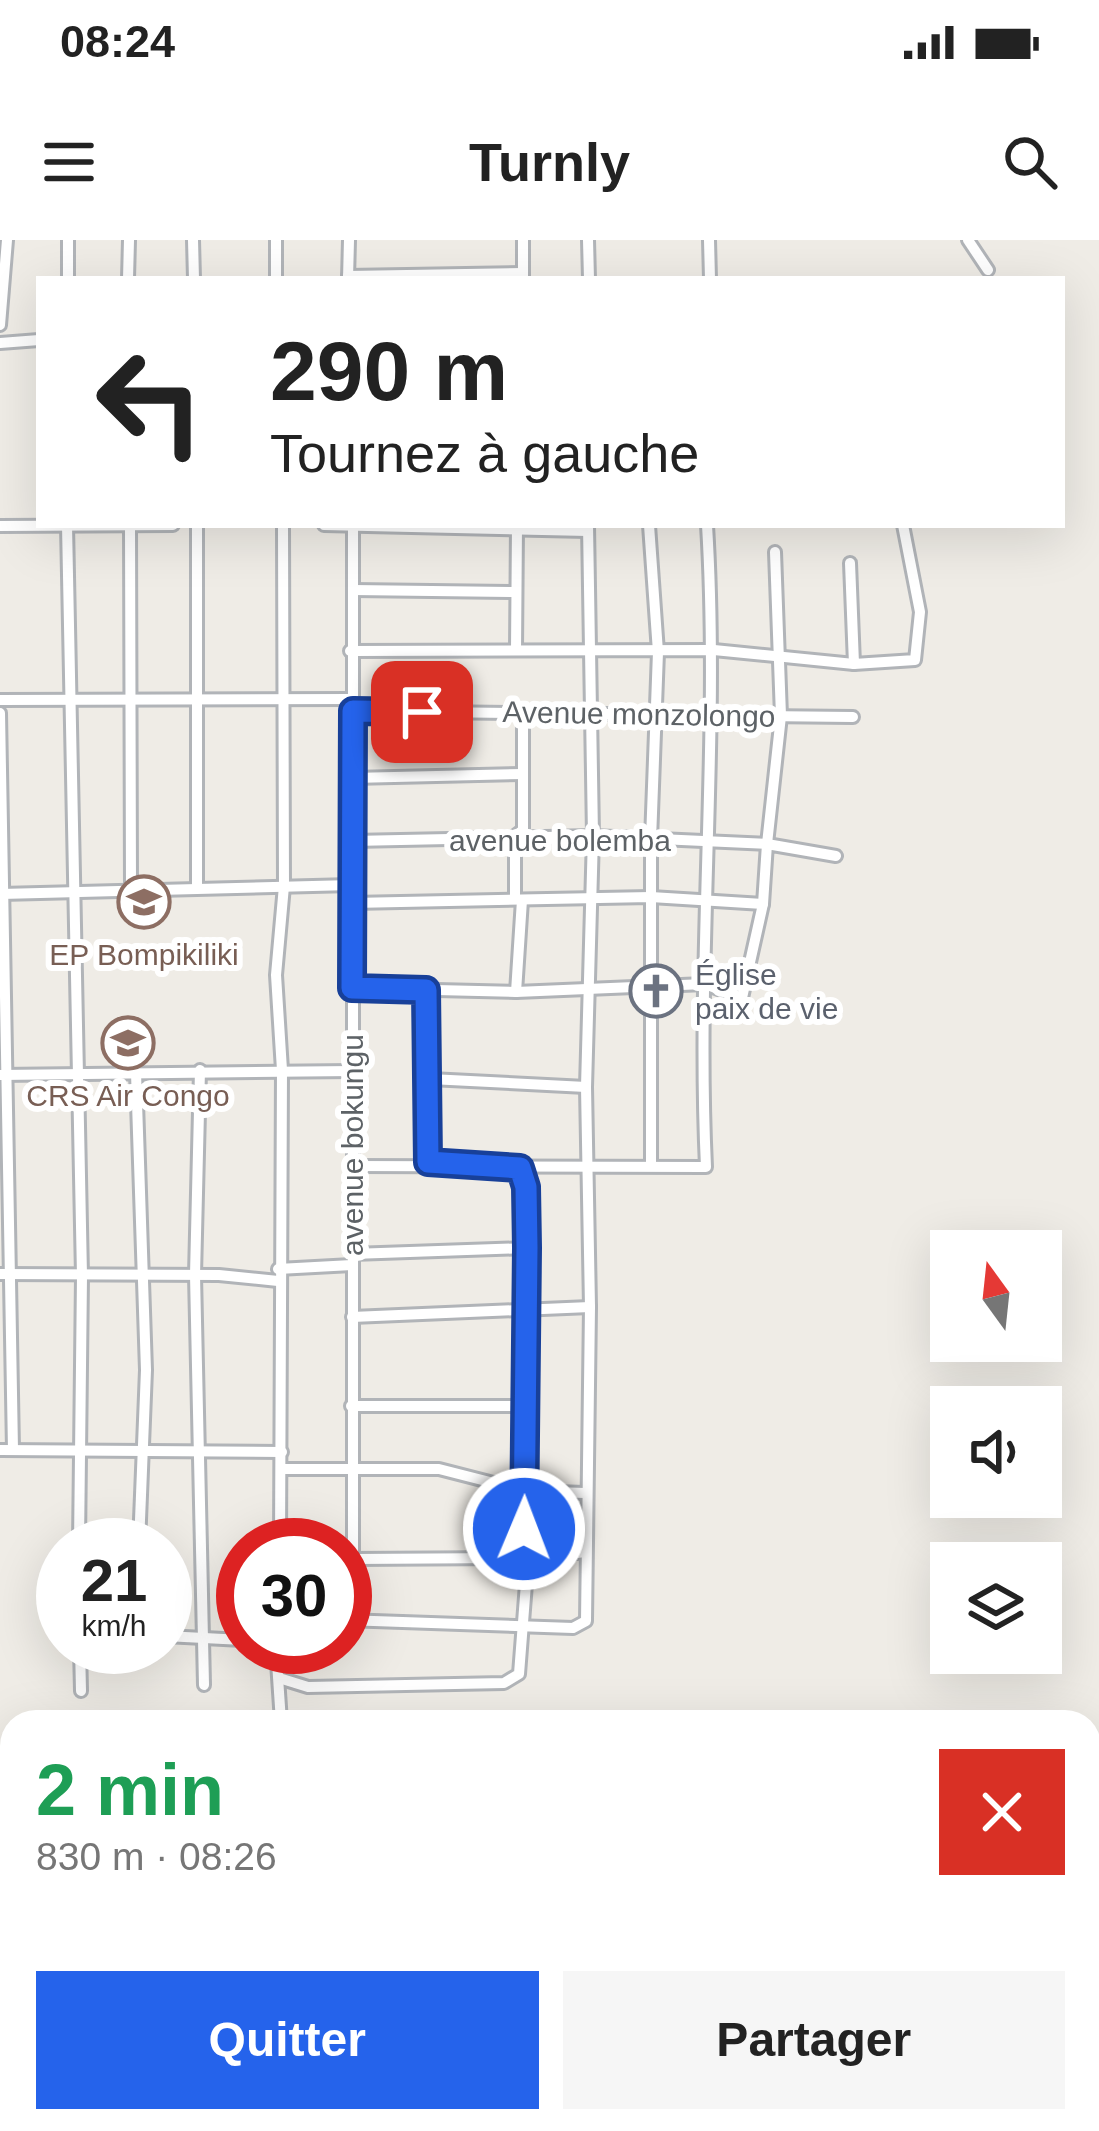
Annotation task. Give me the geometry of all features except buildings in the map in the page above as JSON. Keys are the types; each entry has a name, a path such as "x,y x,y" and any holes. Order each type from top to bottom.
{"street":[{"path":"0,325 8,240"},
{"path":"68,240 68,276"},
{"path":"128,276 129,240"},
{"path":"194,240 194,276"},
{"path":"276,240 276,276"},
{"path":"348,276 349,240"},
{"path":"523,240 523,276"},
{"path":"587,240 589,276"},
{"path":"709,240 710,276"},
{"path":"968,240 988,270"},
{"path":"0,343 36,340"},
{"path":"0,526 36,526"},
{"path":"67,528 70,892 82,1276 79,1518"},
{"path":"130,528 131,888"},
{"path":"197,528 197,888"},
{"path":"281,1518 282,1070 276,975 284,886 283,528"},
{"name":"avenue bokungu","path":"351,1518 353,528"},
{"path":"516,650 517,528"},
{"path":"372,1621 573,1628 586,1621 590,1307 585,1168 593,836 588,528"},
{"path":"649,528 658,652 651,839 651,1166"},
{"path":"353,1166 428,1162 520,1168 706,1167 706,899 714,650 706,528"},
{"path":"350,651 714,650 854,664 915,660 920,649 920,612 904,528"},
{"path":"352,988 516,992 705,984 745,997 764,904 781,716 775,552"},
{"path":"850,563 854,664"},
{"path":"353,590 516,592"},
{"name":"Avenue monzolongo","path":"0,700 284,700 523,715 854,717"},
{"path":"0,713 6,1450 282,1452"},
{"path":"516,992 515,836 523,830 523,715"},
{"path":"352,778 524,774"},
{"name":"avenue bolemba","path":"352,841 593,836 767,844 836,856"},
{"path":"3,894 352,885"},
{"path":"352,903 651,897 764,904"},
{"path":"426,990 428,1162"},
{"path":"200,1070 195,1275 203,1452 204,1685"},
{"path":"5,1075 353,1071"},
{"path":"136,1073 139,1275 146,1370 140,1518"},
{"path":"430,1079 586,1087"},
{"path":"279,1678 308,1687 504,1683 514,1679 523,1664 528,1558 527,1248 526,1187 520,1168"},
{"path":"5,1274 278,1275 352,1259 527,1248"},
{"path":"352,1317 590,1307"},
{"path":"351,1406 526,1406"},
{"path":"283,1469 439,1469 525,1491 585,1493"},
{"path":"372,1559 528,1558 586,1552"},
{"path":"192,1637 216,1639"},
{"path":"81,1674 81,1691"},
{"path":"279,1674 280,1710"}],"place":[{"name":"EP Bompikiliki","path":"144,902"},
{"name":"Église paix de vie","path":"656,991"},
{"name":"CRS Air Congo","path":"128,1043"}],"route":[{"path":"422,712 353,711 352,988 426,990 428,1162 520,1168 526,1187 527,1248 524,1529"}]}
